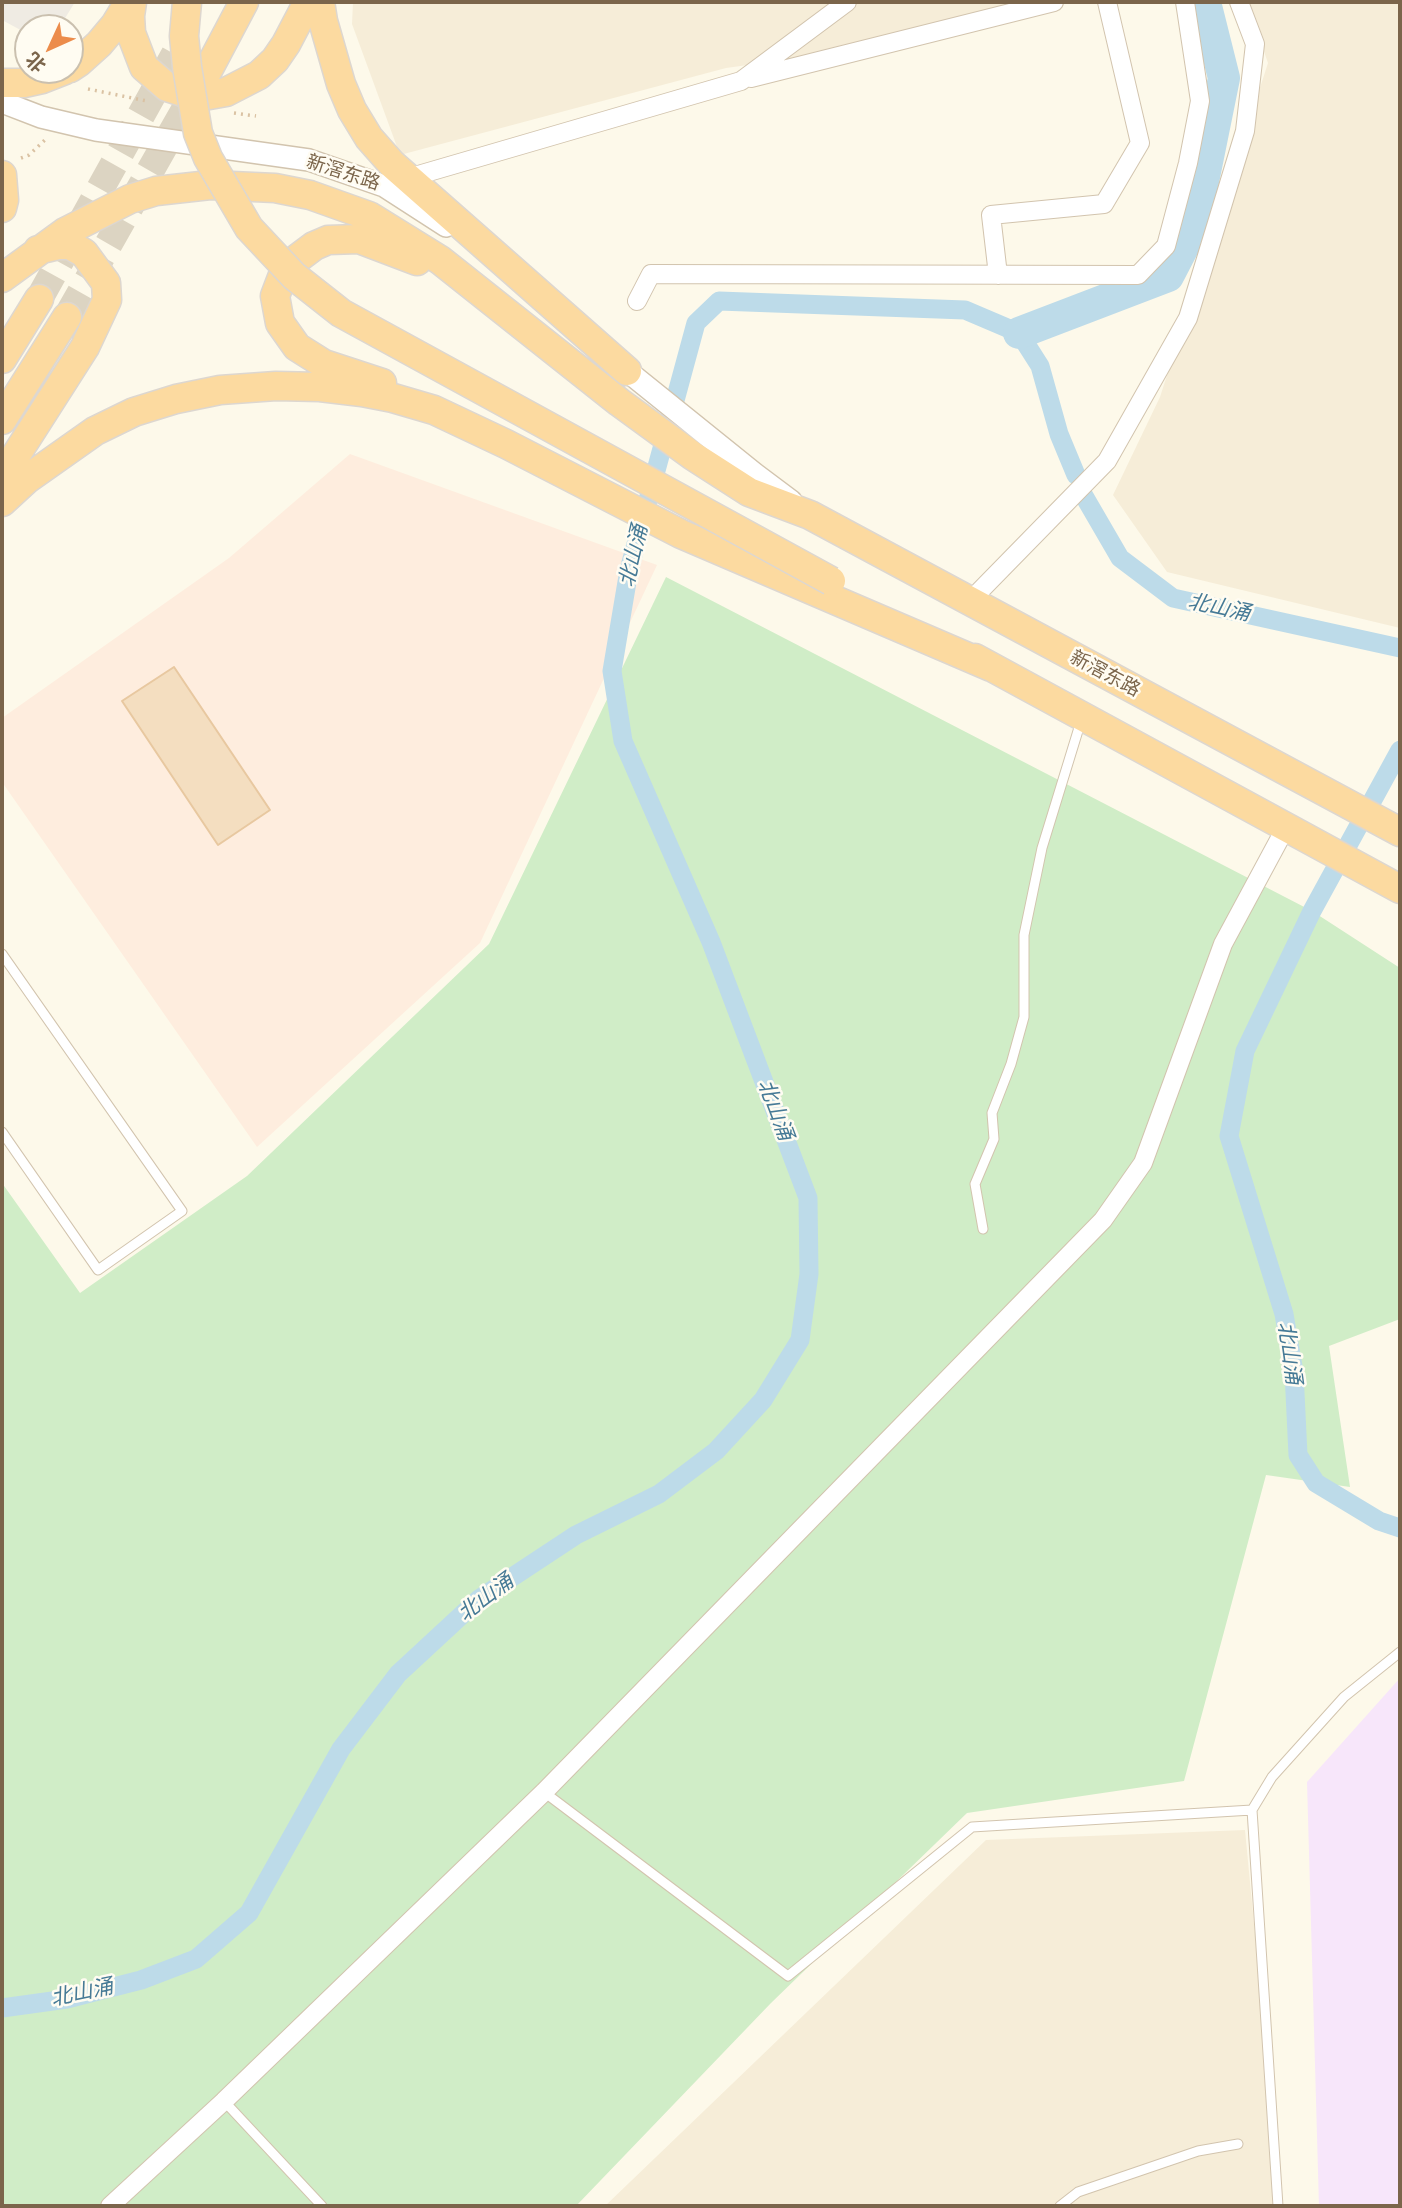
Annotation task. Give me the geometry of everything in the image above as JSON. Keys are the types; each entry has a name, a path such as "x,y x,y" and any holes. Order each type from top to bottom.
{"highway":[{"path":"131,2 131,33 144,67 167,87 198,97 226,92 259,75 275,60 286,44 307,2"},
{"path":"84,58 116,24 131,2"},
{"path":"187,2 184,36 187,67 198,133 208,158 249,228 294,276 316,295 341,313 384,337 1400,889"},
{"path":"175,54 202,2"},
{"path":"207,72 244,2"},
{"path":"320,2 331,54 352,110 369,138 408,178 627,371"},
{"path":"2,208 4,186 11,167"},
{"path":"2,278 65,232 100,213 156,191 210,185 243,185 310,195 369,216 405,237 477,288"},
{"path":"477,288 379,245 351,239 328,240 304,252 283,275 275,296 276,311 287,335 297,347 324,364 374,379 681,534 991,667"},
{"path":"2,477 85,347 107,300 106,284 84,253 69,245 38,250"},
{"name":"新滘东路","path":"477,288 619,402 699,445 749,492 810,515 1395,829"},
{"path":"2,359 39,299"},
{"path":"2,420 67,317"},
{"path":"2,502 27,479 95,431 134,412 176,399 220,390 276,386 320,387 382,396 433,410"}],"street":[{"path":"741,80 847,2"},
{"path":"408,178 741,80 1054,2"},
{"path":"998,275 991,215 1104,204 1140,143 1107,2"},
{"path":"637,301 650,274 1138,275 1166,246 1188,163 1200,101 1185,2"},
{"path":"970,601 1107,461 1188,318 1245,131 1255,44 1239,2"},
{"name":"新滘东路","path":"2,102 41,117 96,130 309,160 384,186 451,230 627,371 699,445"},
{"path":"110,2206 544,1792 1103,1220 1143,1163 1223,944 1298,834"}],"lane":[{"path":"983,1229 975,1184 994,1139 992,1113 1011,1064 1024,1017 1024,935 1042,848 1082,716"},
{"path":"2,954 182,1211 98,1270 2,1132"},
{"path":"1278,2206 1252,1810 1272,1777 1344,1697 1400,1652"},
{"path":"544,1792 788,1976 972,1827 1252,1810"},
{"path":"223,2101 322,2206"},
{"path":"1060,2206 1077,2192 1198,2151 1238,2144"}],"path":[{"path":"88,89 149,101"},
{"path":"11,167 29,155 50,135"}],"shaded area":[{"path":"2,2 75,2 68,14 14,14 14,26 2,20"},
{"path":"353,2 1023,2 806,57 726,68 400,155 352,24"},
{"path":"1247,2 1400,2 1400,628 1167,572 1113,495 1160,397 1268,63"},
{"path":"350,454 657,565 480,943 257,1147 2,782 2,718 229,558"},
{"path":"1400,1678 1400,2206 1319,2206 1307,1782"},
{"path":"1245,1830 1281,2206 605,2206 986,1840"}],"green space":[{"path":"666,577 1312,911 1400,968 1400,1319 1329,1346 1350,1487 1266,1475 1184,1781 967,1813 771,2003 576,2206 2,2206 2,1183 80,1293 247,1176 489,944"}],"building":[{"path":"174,667 270,810 218,845 122,701"}],"waterway":[{"path":"1019,333 1168,276 1194,226 1224,78 1205,2"},
{"name":"北山涌","path":"2,2008 67,1999 141,1980 196,1959 249,1913 341,1749 398,1674 479,1599 576,1535 659,1494 716,1451 763,1400 800,1340 809,1274 808,1198 711,942 623,741 612,671 629,570 696,323 719,301 965,310 1019,333 1040,366 1059,434 1076,475"},
{"name":"北山涌","path":"1084,496 1120,558 1173,598 1400,648"},
{"name":"北山涌","path":"1400,750 1312,911 1245,1051 1229,1136 1284,1314 1294,1372 1298,1455 1316,1483 1379,1521 1400,1528"}],"tunnel":[{"path":"39,299 175,54"},
{"path":"67,317 199,85"}]}
